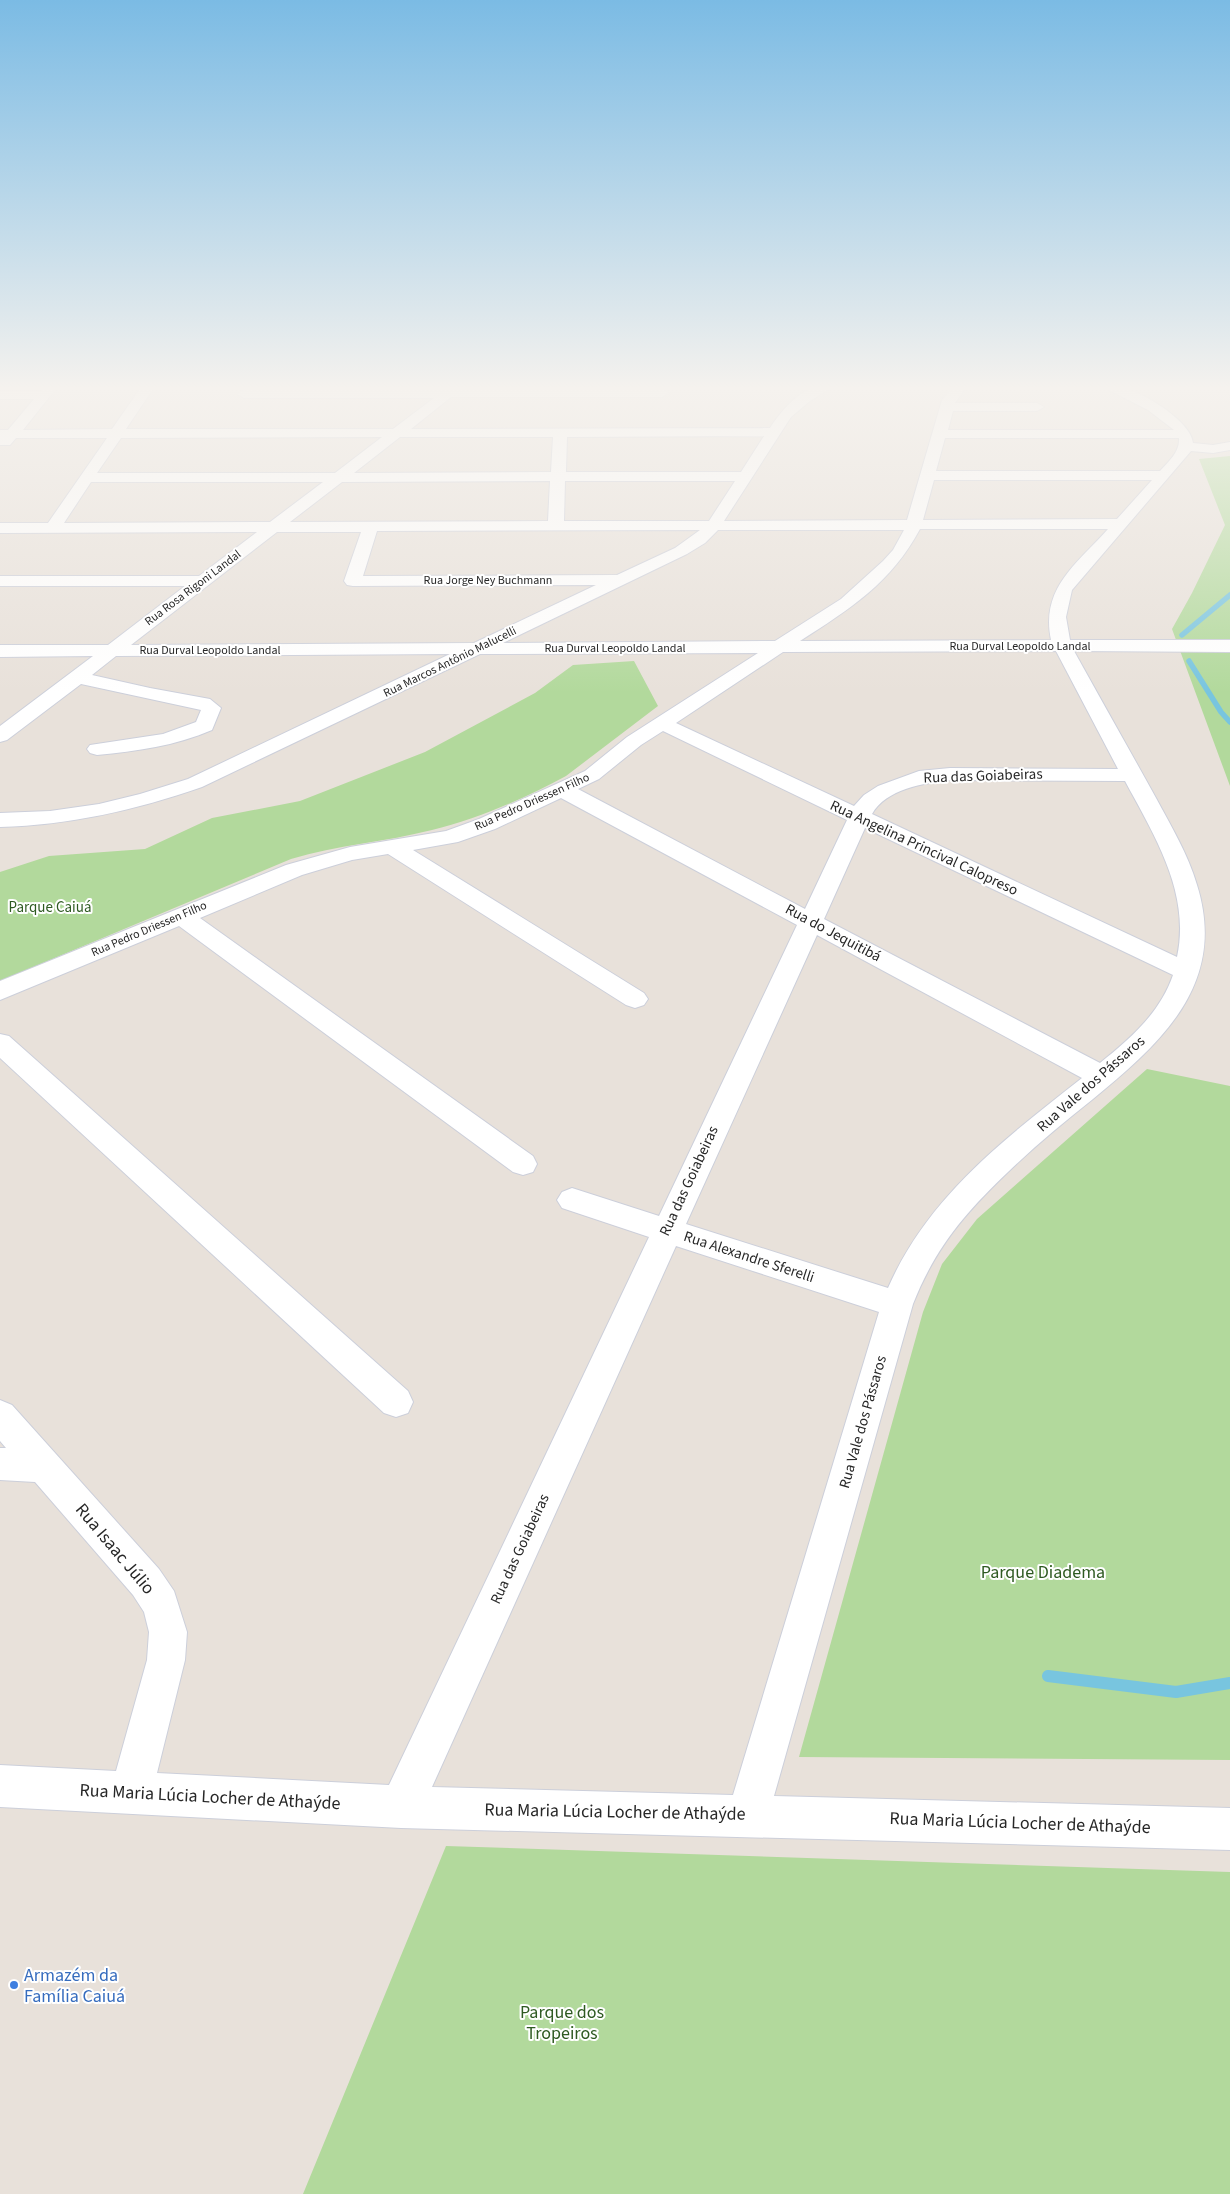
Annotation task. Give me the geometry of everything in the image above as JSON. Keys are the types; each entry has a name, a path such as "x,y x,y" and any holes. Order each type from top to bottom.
{"street":[{"path":"53,528 79,488"},
{"name":"Rua Rosa Rigoni Landal","path":"0,736 324,488"},
{"path":"556,526 558,488"},
{"name":"Rua Marcos Antônio Malucelli","path":"0,820 53,818 91,813 163,794 222,771 686,549 705,535 713,526 737,488"},
{"name":"Rua Pedro Driessen Filho","path":"0,991 309,865 350,854 443,838 468,831 563,790 599,771 634,742 661,723 847,602 876,578 900,551 914,525 924,488"},
{"name":"Rua Vale dos Pássaros","path":"748,1816 897,1304 909,1275 928,1242 950,1213 982,1179 1132,1052 1164,1017 1175,1001 1186,972 1190,955 1191,915 1182,873 1132,775 1062,646 1056,615 1061,595 1074,576 1152,488"},
{"path":"0,528 1120,524"},
{"name":"Rua Jorge Ney Buchmann","path":"370,527 353,581 622,580"},
{"path":"0,581 203,581"},
{"name":"Rua Durval Leopoldo Landal","path":"0,651 1230,646"},
{"path":"77,677 150,694 203,702 211,708 205,726 190,733 163,742 97,750"},
{"name":"Rua Angelina Princival Calopreso","path":"661,723 1186,972"},
{"name":"Rua das Goiabeiras","path":"400,1807 858,817 872,800 903,782 919,777 950,774 1132,775"},
{"name":"Rua do Jequitibá","path":"563,790 1103,1077"},
{"path":"392,847 635,1000"},
{"path":"181,916 523,1164"},
{"path":"0,1043 396,1402"},
{"name":"Rua Alexandre Sferelli","path":"572,1200 897,1304"},
{"name":"Rua Isaac Júlio","path":"0,1416 146,1582 161,1604 168,1632 166,1660 131,1792"},
{"path":"0,1464 44,1466"},
{"name":"Rua Maria Lúcia Locher de Athaýde","path":"0,1786 400,1807 1230,1829"}],"green space":[{"path":"1211,488 1230,488 1230,786 1172,629 1225,525"},
{"name":"Parque Caiuá","path":"634,661 658,706 566,776 551,784 501,807 449,825 291,859 0,981 0,872 49,856 145,849 212,818 300,801 425,752 535,693 573,665"},
{"name":"Parque Diadema","path":"1147,1069 1230,1086 1230,1760 799,1757 923,1312 942,1264 977,1219"},
{"name":"Parque dos Tropeiros","path":"446,1846 1230,1872 1230,2194 303,2194"}],"waterway":[{"path":"1182,635 1230,595"},
{"path":"1189,661 1221,712 1230,722"},
{"path":"1048,1676 1176,1692 1230,1683"}],"place":[{"name":"Armazém da Família Caiuá","path":"14,1985"}]}
